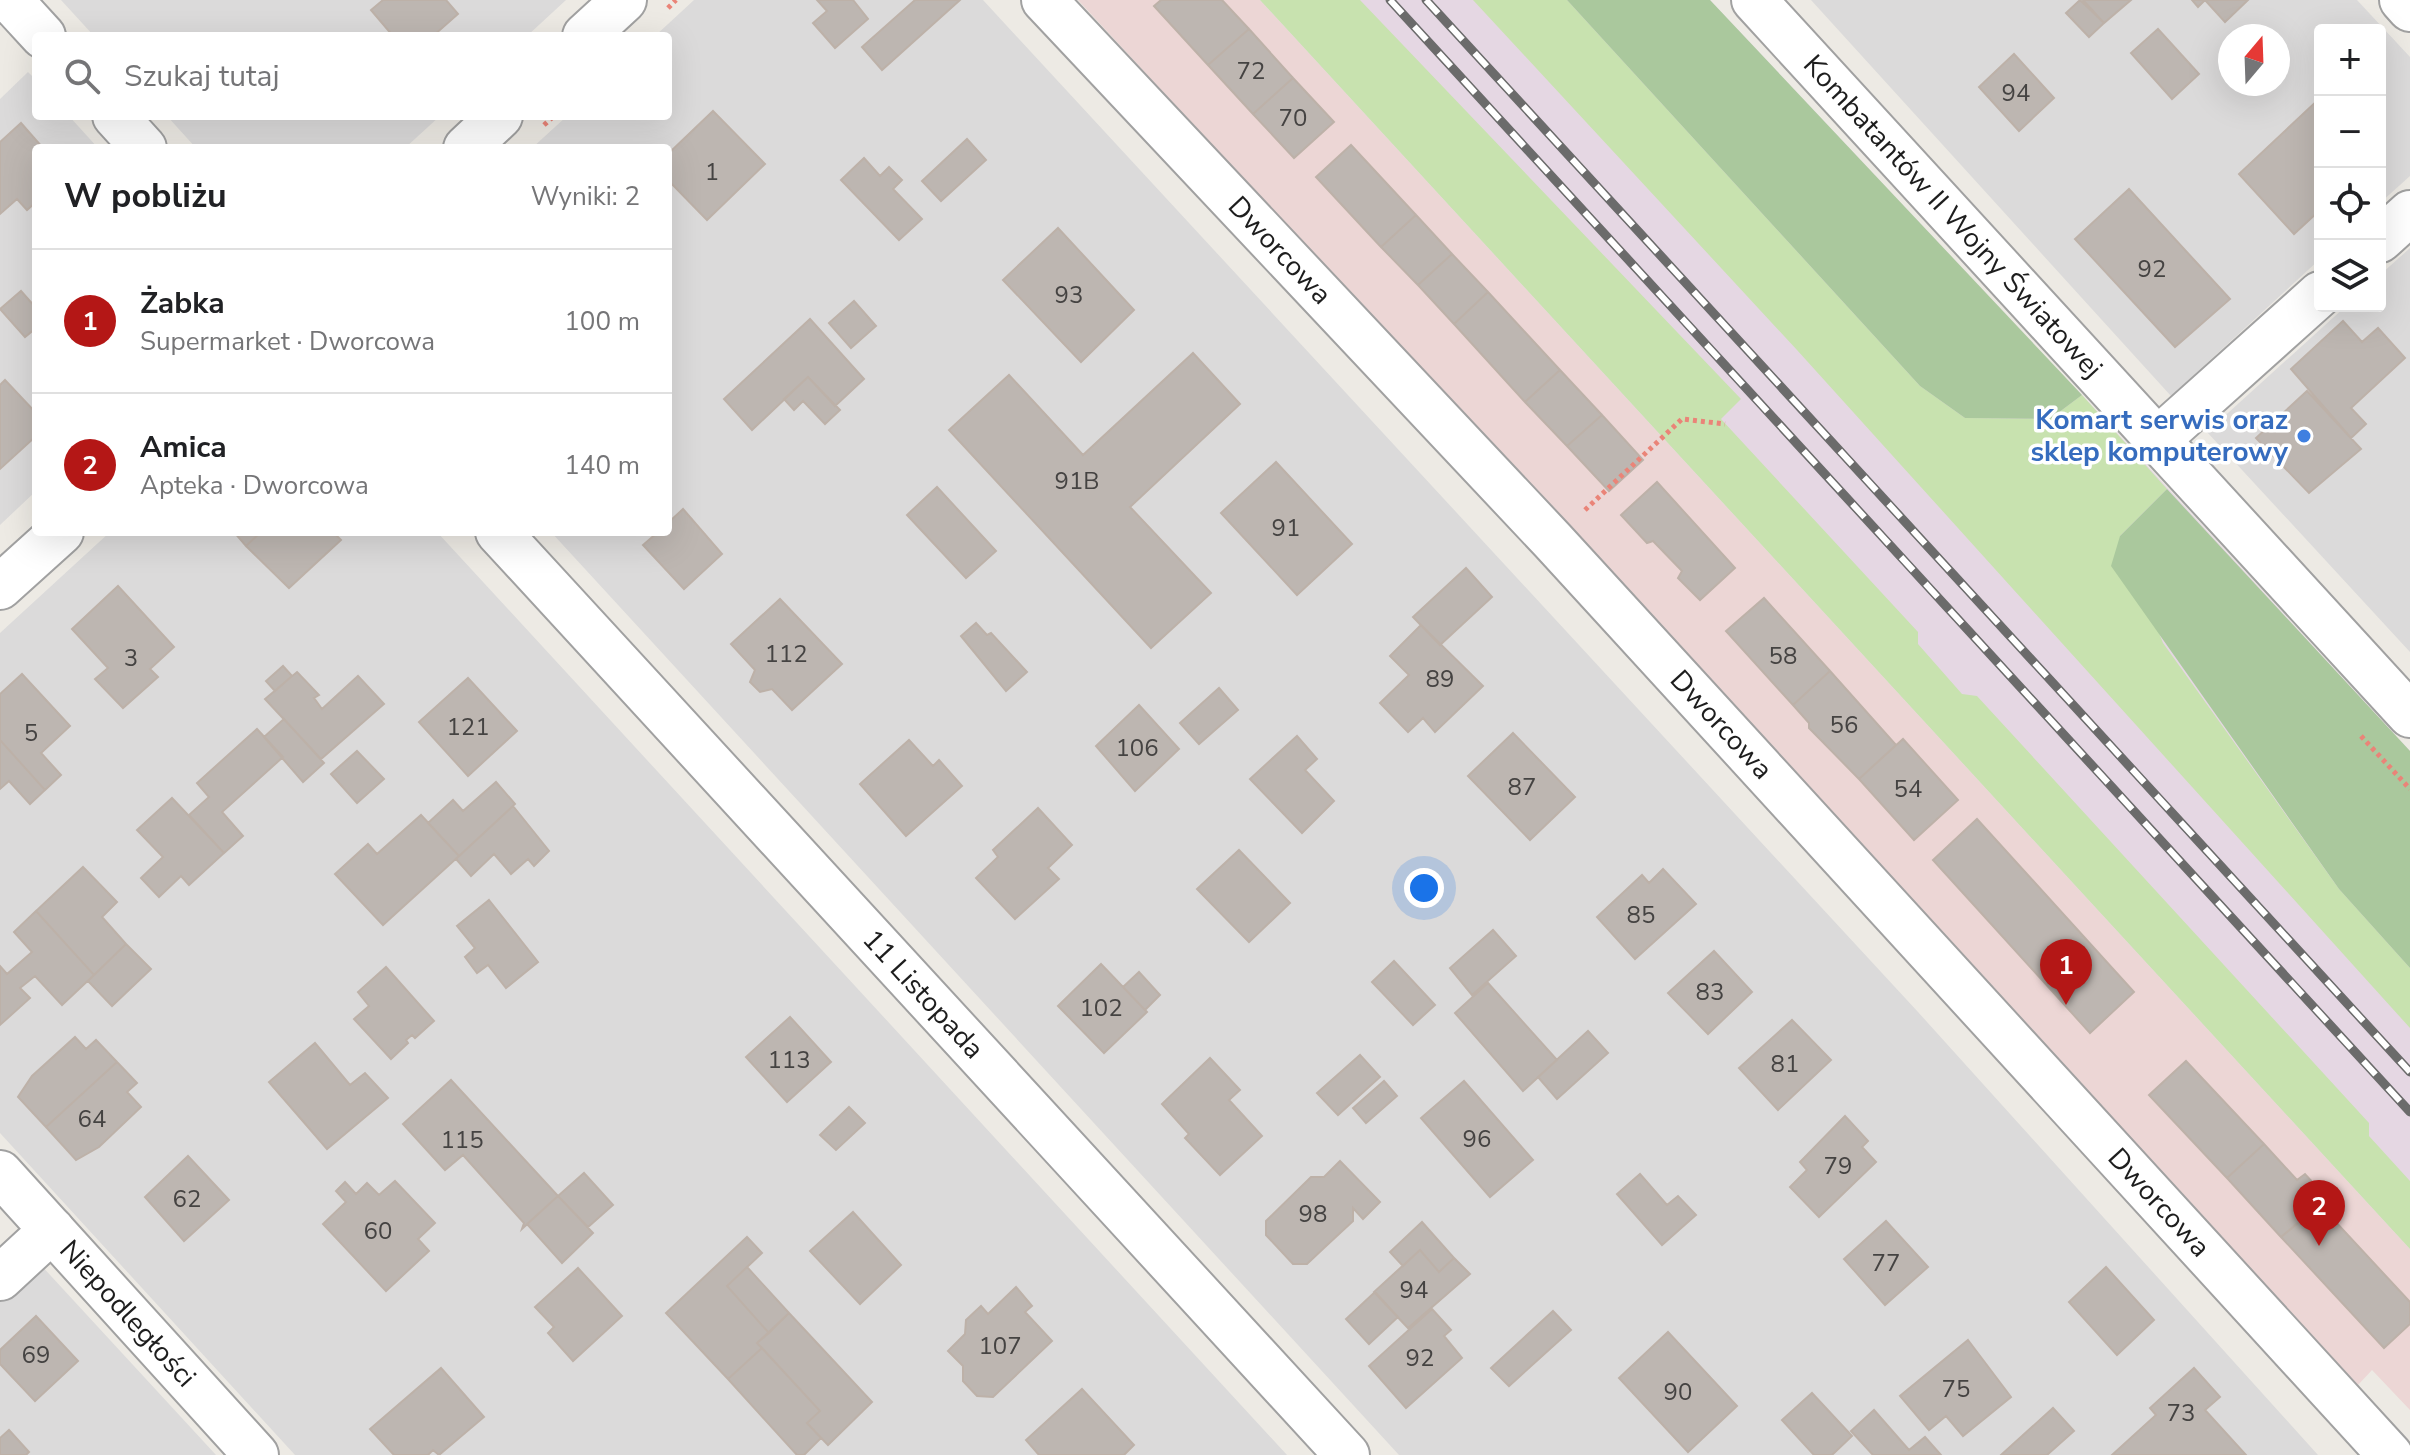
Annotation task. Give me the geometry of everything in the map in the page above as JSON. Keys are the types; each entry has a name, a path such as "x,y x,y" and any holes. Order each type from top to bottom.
{"street":[{"path":"10,0 39,32"},
{"path":"589,32 624,0"},
{"name":"Dworcowa","path":"1044,0 1553,541 2390,1455"},
{"name":"Kombatantów II Wojny Światowej","path":"1754,0 2410,715"},
{"path":"2402,0 2410,9"},
{"path":"119,120 140,144"},
{"path":"470,144 496,120"},
{"path":"2386,235 2410,213"},
{"path":"2156,441 2314,299"},
{"path":"0,587 57,536"},
{"name":"11 Listopada","path":"502,536 1347,1455"},
{"name":"Niepodległości","path":"0,1173 256,1455"},
{"path":"0,1278 52,1230"}],"path":[{"path":"1553,541 1682,419 1725,424"},
{"path":"2361,736 2410,789"}],"shaded area":[{"path":"61,0 566,0 531,32 90,32"},
{"path":"694,0 983,0 1918,1012 2318,1455 1399,1455 555,536 672,536 672,144 536,144 563,120 672,120 672,32 659,32"},
{"path":"1078,0 1260,0 2410,1249 2410,1410 2372,1370 2358,1385"},
{"path":"1260,0 1710,0 2082,395 2410,751 2410,1249"},
{"path":"1811,0 2357,0 2379,24 2314,24 2314,265 2171,396"},
{"path":"2386,31 2410,57 2410,176 2386,198"},
{"path":"28,72 32,76 32,120 73,120 94,144 32,144 32,495 0,525 0,99"},
{"path":"171,120 436,120 409,144 192,144"},
{"path":"2410,248 2410,652 2207,432 2339,312 2386,312 2386,270"},
{"path":"106,536 441,536 1287,1455 295,1455 0,1133 0,633"},
{"path":"39,1263 216,1455 0,1455 0,1299"}],"green space":[{"path":"1260,0 1360,0 1741,399 1721,419 1918,632 1918,644 1962,694 1977,696 2369,1123 2369,1136 2410,1181 2410,1249"},
{"path":"1473,0 1567,0 1920,386 1965,418 2050,419 2082,395 2167,489 2120,536 2163,643 2339,889 2410,968 2410,1028 1797,350"},
{"path":"1567,0 1710,0 2082,395 2050,419 1965,418 1920,386"},
{"path":"2167,489 2410,751 2410,968 2339,889 2111,566 2120,536"}],"building":[{"path":"383,0 446,0 458,14 438,32 390,32 371,10"},
{"path":"817,0 853,0 868,19 835,48 813,23 827,11"},
{"path":"915,0 960,0 882,70 862,47"},
{"path":"1161,0 1222,0 1249,29 1208,65 1154,6"},
{"path":"2080,0 2104,23 2089,37 2066,13"},
{"path":"2083,0 2131,0 2104,23"},
{"path":"2192,0 2205,0 2198,7"},
{"path":"2205,0 2248,0 2225,22"},
{"path":"1249,29 1293,78 1253,114 1208,65"},
{"path":"2158,29 2199,74 2172,99 2131,53"},
{"path":"2014,54 2054,98 2019,131 1979,87"},
{"path":"1293,78 1334,122 1294,158 1253,114"},
{"path":"2314,104 2314,216 2294,234 2239,174"},
{"path":"713,111 765,164 707,220 672,184 672,150"},
{"path":"21,123 39,144 32,144 32,206 27,210 17,199 0,214 0,142"},
{"path":"967,139 986,160 941,201 922,181"},
{"path":"1351,145 1416,215 1381,247 1316,177"},
{"path":"864,158 880,176 889,167 902,180 893,189 922,219 899,240 841,180"},
{"path":"2129,189 2230,299 2175,347 2075,239"},
{"path":"1416,215 1452,254 1418,285 1381,247"},
{"path":"1058,228 1134,310 1081,362 1003,280"},
{"path":"1452,254 1488,292 1454,324 1418,285"},
{"path":"21,291 32,303 32,331 25,337 0,309"},
{"path":"1488,292 1560,370 1525,402 1454,324"},
{"path":"854,301 876,326 851,348 829,323"},
{"path":"810,319 864,379 835,406 808,377 752,430 724,399"},
{"path":"2343,321 2362,342 2378,328 2405,358 2351,408 2366,424 2351,438 2291,369"},
{"path":"1193,353 1240,404 1130,507 1211,593 1151,648 949,430 1009,375 1083,455"},
{"path":"1560,370 1602,415 1567,446 1525,402"},
{"path":"808,377 840,410 825,424 803,401 794,410 784,399"},
{"path":"5,380 32,409 32,440 0,469 0,385"},
{"path":"2307,391 2361,449 2309,493 2256,438"},
{"path":"1602,415 1643,460 1609,491 1567,446"},
{"path":"1276,462 1352,544 1297,595 1221,513"},
{"path":"1657,482 1735,568 1700,600 1678,578 1682,571 1653,541 1647,543 1621,515"},
{"path":"937,487 996,551 966,578 907,515"},
{"path":"683,509 722,554 684,589 643,545 653,536 672,536 672,519"},
{"path":"237,536 257,536 246,546"},
{"path":"257,536 337,536 341,540 289,588 246,546"},
{"path":"1466,568 1492,597 1440,645 1413,617"},
{"path":"118,586 174,647 150,669 158,677 123,708 95,679 108,668 72,629"},
{"path":"1764,598 1830,671 1793,705 1726,631"},
{"path":"780,599 842,664 792,710 772,689 760,692 750,682 755,670 731,644"},
{"path":"976,623 987,635 991,633 1027,672 1006,691 961,636"},
{"path":"1421,625 1483,686 1435,732 1423,718 1408,732 1380,703 1409,675 1390,656"},
{"path":"283,666 292,676 275,691 266,681"},
{"path":"1830,671 1896,745 1859,779 1809,728 1809,723 1793,705"},
{"path":"297,672 319,695 314,698 322,709 358,676 384,704 321,759 265,699"},
{"path":"22,674 70,726 41,753 61,775 45,790 0,740 0,694"},
{"path":"468,678 517,731 468,776 419,722"},
{"path":"1219,688 1238,710 1199,744 1180,723"},
{"path":"1139,705 1179,749 1135,791 1096,746"},
{"path":"284,719 324,763 303,782 264,737"},
{"path":"257,729 283,757 222,812 243,836 224,853 189,815 209,797 197,783"},
{"path":"1513,733 1575,797 1530,840 1468,776"},
{"path":"1297,736 1317,759 1305,770 1334,801 1302,833 1250,779"},
{"path":"1903,739 1958,800 1914,840 1859,779"},
{"path":"0,740 45,790 30,804 9,781 0,789"},
{"path":"909,740 933,766 939,760 962,786 906,836 860,784"},
{"path":"357,751 384,779 357,803 331,774"},
{"path":"496,782 515,804 459,856 428,823 453,800 463,811"},
{"path":"172,798 224,853 189,885 181,876 159,897 141,878 163,857 137,830"},
{"path":"513,806 549,851 534,866 528,859 511,874 494,854 471,876 456,859"},
{"path":"1038,808 1072,845 1048,868 1059,879 1015,919 976,878 998,857 993,850"},
{"path":"421,815 459,856 383,925 335,874 368,844 377,854"},
{"path":"1977,819 2134,992 2090,1033 1933,860"},
{"path":"1239,850 1290,903 1249,942 1197,889"},
{"path":"83,867 117,902 102,917 126,944 94,975 36,911"},
{"path":"1663,869 1696,904 1635,959 1597,917 1642,875 1649,883"},
{"path":"489,900 538,962 506,988 488,965 477,973 465,957 475,948 457,926"},
{"path":"36,911 94,975 62,1005 35,976 20,988 30,998 0,1025 0,966 7,974 32,952 14,932"},
{"path":"1493,930 1516,956 1472,995 1450,968"},
{"path":"126,944 151,969 112,1006 88,981"},
{"path":"1714,951 1752,992 1708,1034 1668,993"},
{"path":"1394,961 1435,1005 1413,1025 1372,982"},
{"path":"1101,964 1147,1012 1104,1053 1058,1006"},
{"path":"386,967 434,1021 415,1038 412,1035 406,1040 408,1043 391,1059 354,1019 369,1006 358,992"},
{"path":"1139,972 1160,995 1145,1010 1123,987"},
{"path":"1488,983 1557,1060 1523,1091 1455,1013"},
{"path":"790,1017 831,1062 787,1102 746,1057"},
{"path":"1792,1020 1831,1060 1778,1110 1739,1068"},
{"path":"1588,1031 1608,1053 1557,1099 1538,1077"},
{"path":"75,1037 86,1049 96,1040 117,1062 46,1127 18,1097 32,1076"},
{"path":"315,1043 350,1085 365,1073 388,1098 327,1149 269,1082"},
{"path":"1360,1055 1380,1077 1338,1115 1317,1093"},
{"path":"1210,1058 1240,1090 1229,1100 1262,1136 1220,1175 1185,1138 1189,1134 1162,1104"},
{"path":"2186,1061 2264,1144 2227,1178 2149,1095"},
{"path":"117,1062 137,1083 127,1092 141,1107 99,1147 76,1160 46,1127"},
{"path":"451,1080 558,1196 522,1229 524,1223 463,1155 445,1170 403,1124"},
{"path":"1384,1081 1397,1096 1366,1123 1353,1108"},
{"path":"1464,1081 1533,1160 1490,1197 1421,1118"},
{"path":"849,1107 865,1123 836,1150 820,1135"},
{"path":"1845,1116 1868,1141 1862,1147 1876,1162 1819,1217 1790,1187 1807,1170 1800,1162"},
{"path":"2264,1144 2297,1180 2305,1174 2327,1198 2281,1237 2227,1178"},
{"path":"188,1156 229,1200 184,1241 145,1197"},
{"path":"1340,1161 1380,1202 1363,1219 1353,1208 1353,1221 1307,1264 1293,1264 1266,1235 1266,1221 1311,1177 1324,1177"},
{"path":"584,1173 613,1205 588,1227 558,1196"},
{"path":"1640,1174 1667,1205 1678,1196 1696,1215 1662,1245 1617,1194"},
{"path":"395,1181 435,1223 418,1239 429,1251 386,1291 323,1224 346,1202 336,1191 345,1182 356,1194 367,1183 379,1195"},
{"path":"558,1196 593,1233 562,1263 527,1224"},
{"path":"2320,1205 2410,1302 2410,1324 2384,1348 2281,1237"},
{"path":"853,1212 901,1265 860,1304 810,1251"},
{"path":"1886,1221 1928,1267 1885,1305 1844,1259"},
{"path":"1422,1222 1454,1258 1439,1272 1420,1250 1403,1266 1390,1252"},
{"path":"747,1237 762,1253 727,1286 769,1333 757,1343 762,1348 728,1379 666,1313"},
{"path":"1420,1250 1439,1272 1454,1258 1470,1274 1408,1328 1374,1292"},
{"path":"747,1267 789,1313 769,1333 727,1286"},
{"path":"2106,1267 2154,1320 2117,1355 2069,1302"},
{"path":"578,1268 622,1316 573,1361 548,1333 554,1327 535,1307"},
{"path":"1016,1287 1032,1306 1025,1312 1052,1341 993,1397 977,1396 963,1381 963,1366 948,1351 965,1334 966,1320 981,1306 988,1314"},
{"path":"1375,1292 1398,1317 1369,1344 1346,1319"},
{"path":"1432,1309 1451,1330 1444,1336 1462,1358 1406,1408 1369,1366"},
{"path":"1553,1311 1571,1330 1509,1386 1491,1368"},
{"path":"789,1313 872,1402 828,1445 807,1423 820,1411 757,1343"},
{"path":"36,1316 78,1361 35,1401 0,1364 0,1350"},
{"path":"1668,1332 1737,1406 1688,1452 1619,1378"},
{"path":"1968,1340 2011,1397 1963,1436 1946,1416 1929,1430 1900,1396"},
{"path":"762,1348 820,1411 807,1423 821,1438 804,1455 797,1455 728,1379"},
{"path":"441,1368 484,1417 439,1455 433,1450 428,1455 394,1455 370,1429"},
{"path":"2194,1368 2220,1397 2205,1410 2246,1455 2112,1455 2156,1415 2150,1408"},
{"path":"1082,1389 1134,1445 1124,1455 1039,1455 1026,1440"},
{"path":"1812,1393 1852,1436 1832,1455 1814,1455 1782,1420"},
{"path":"2053,1408 2074,1431 2047,1455 2001,1455"},
{"path":"1874,1410 1909,1450 1925,1437 1941,1455 1873,1455 1851,1431"},
{"path":"9,1430 29,1452 26,1455 0,1455 0,1438"}],"railway":[{"path":"1390,0 2410,1112"},
{"path":"1426,0 2410,1072"}],"place":[{"name":"Komart serwis oraz sklep komputerowy","path":"2304,436"},
{"name":"Żabka","path":"2066,1005"},
{"name":"Amica","path":"2319,1246"}]}
